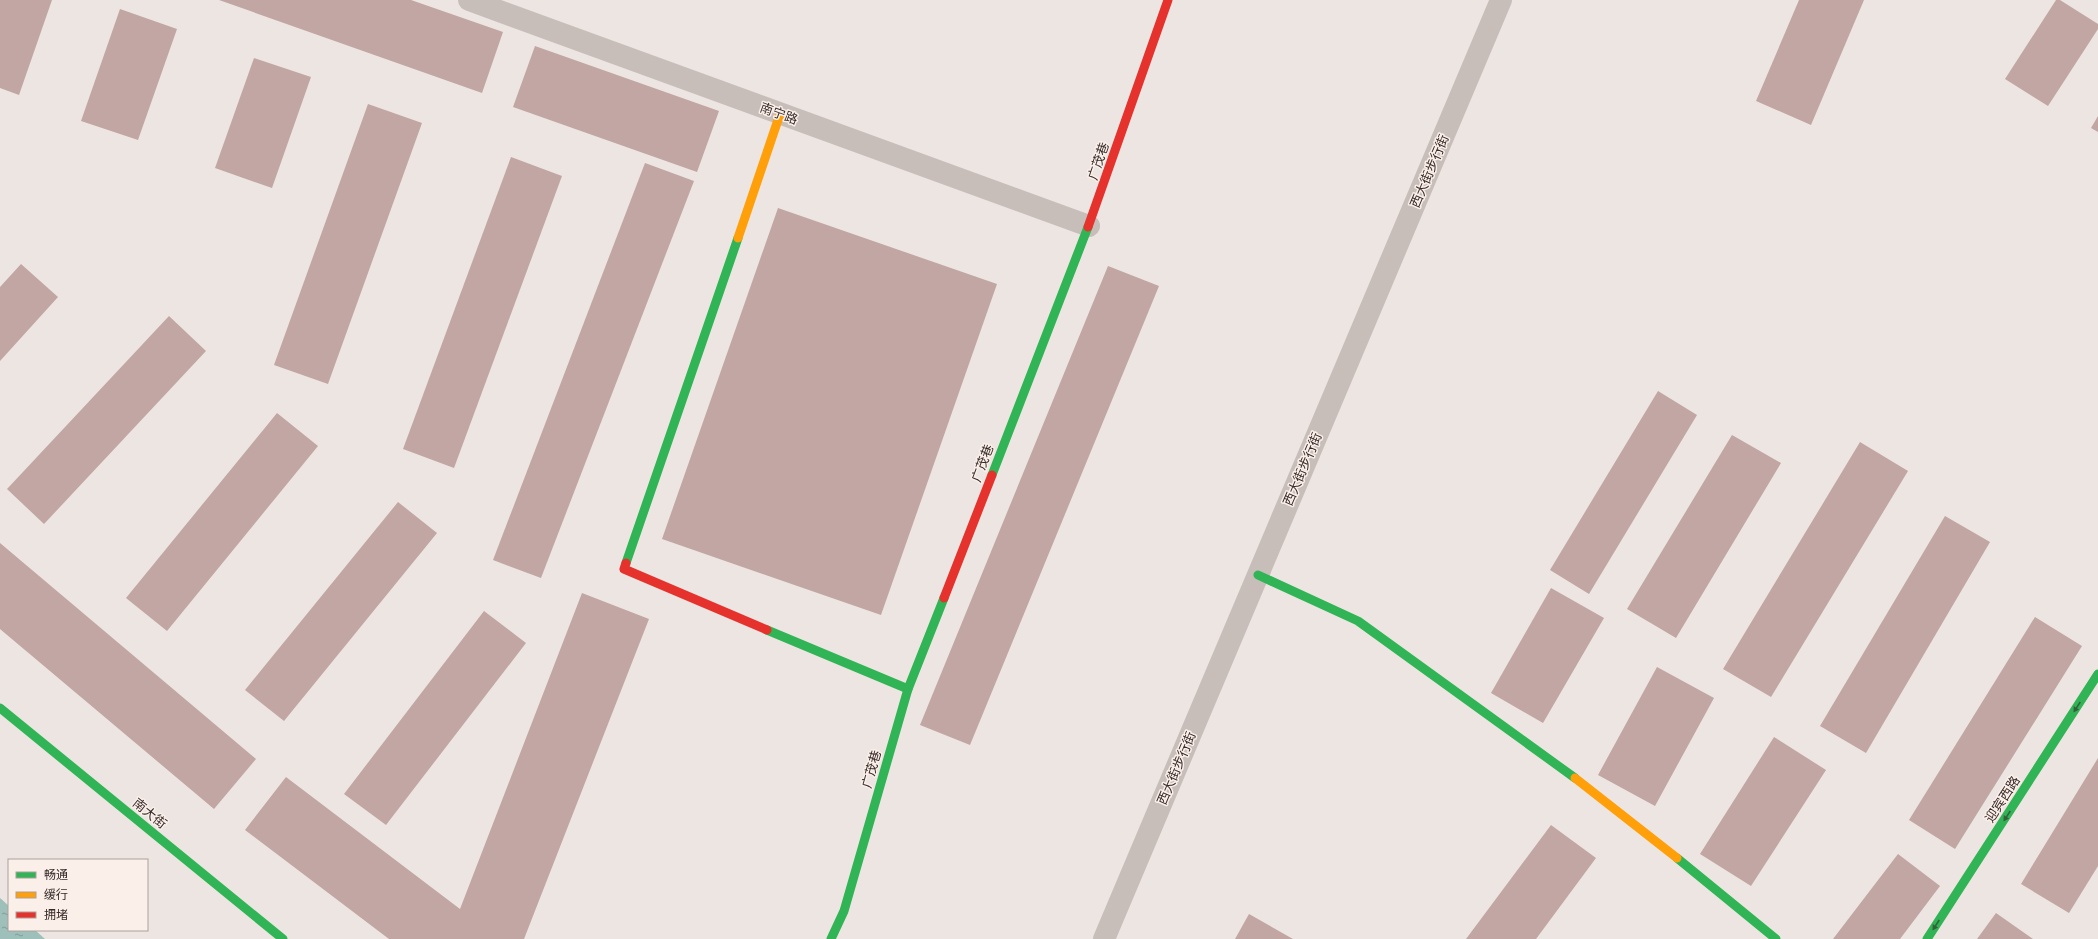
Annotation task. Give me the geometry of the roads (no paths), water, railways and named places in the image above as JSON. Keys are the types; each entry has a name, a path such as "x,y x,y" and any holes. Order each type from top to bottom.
{"street":[{"name":"南宁路","path":"469,0 1089,226"},
{"name":"广茂巷","path":"831,939 844,911 908,689 1089,226 1168,0"},
{"name":"西大街步行街","path":"1104,939 1501,0"},
{"path":"780,114 624,569 908,689"},
{"path":"1258,575 1358,621 1601,796 1776,939"},
{"name":"迎宾西路","path":"1927,939 2098,674"},
{"name":"南大街","path":"0,708 283,939"}],"water":[{"path":"0,898 8,905 8,931 36,931 45,939 0,939"}]}
